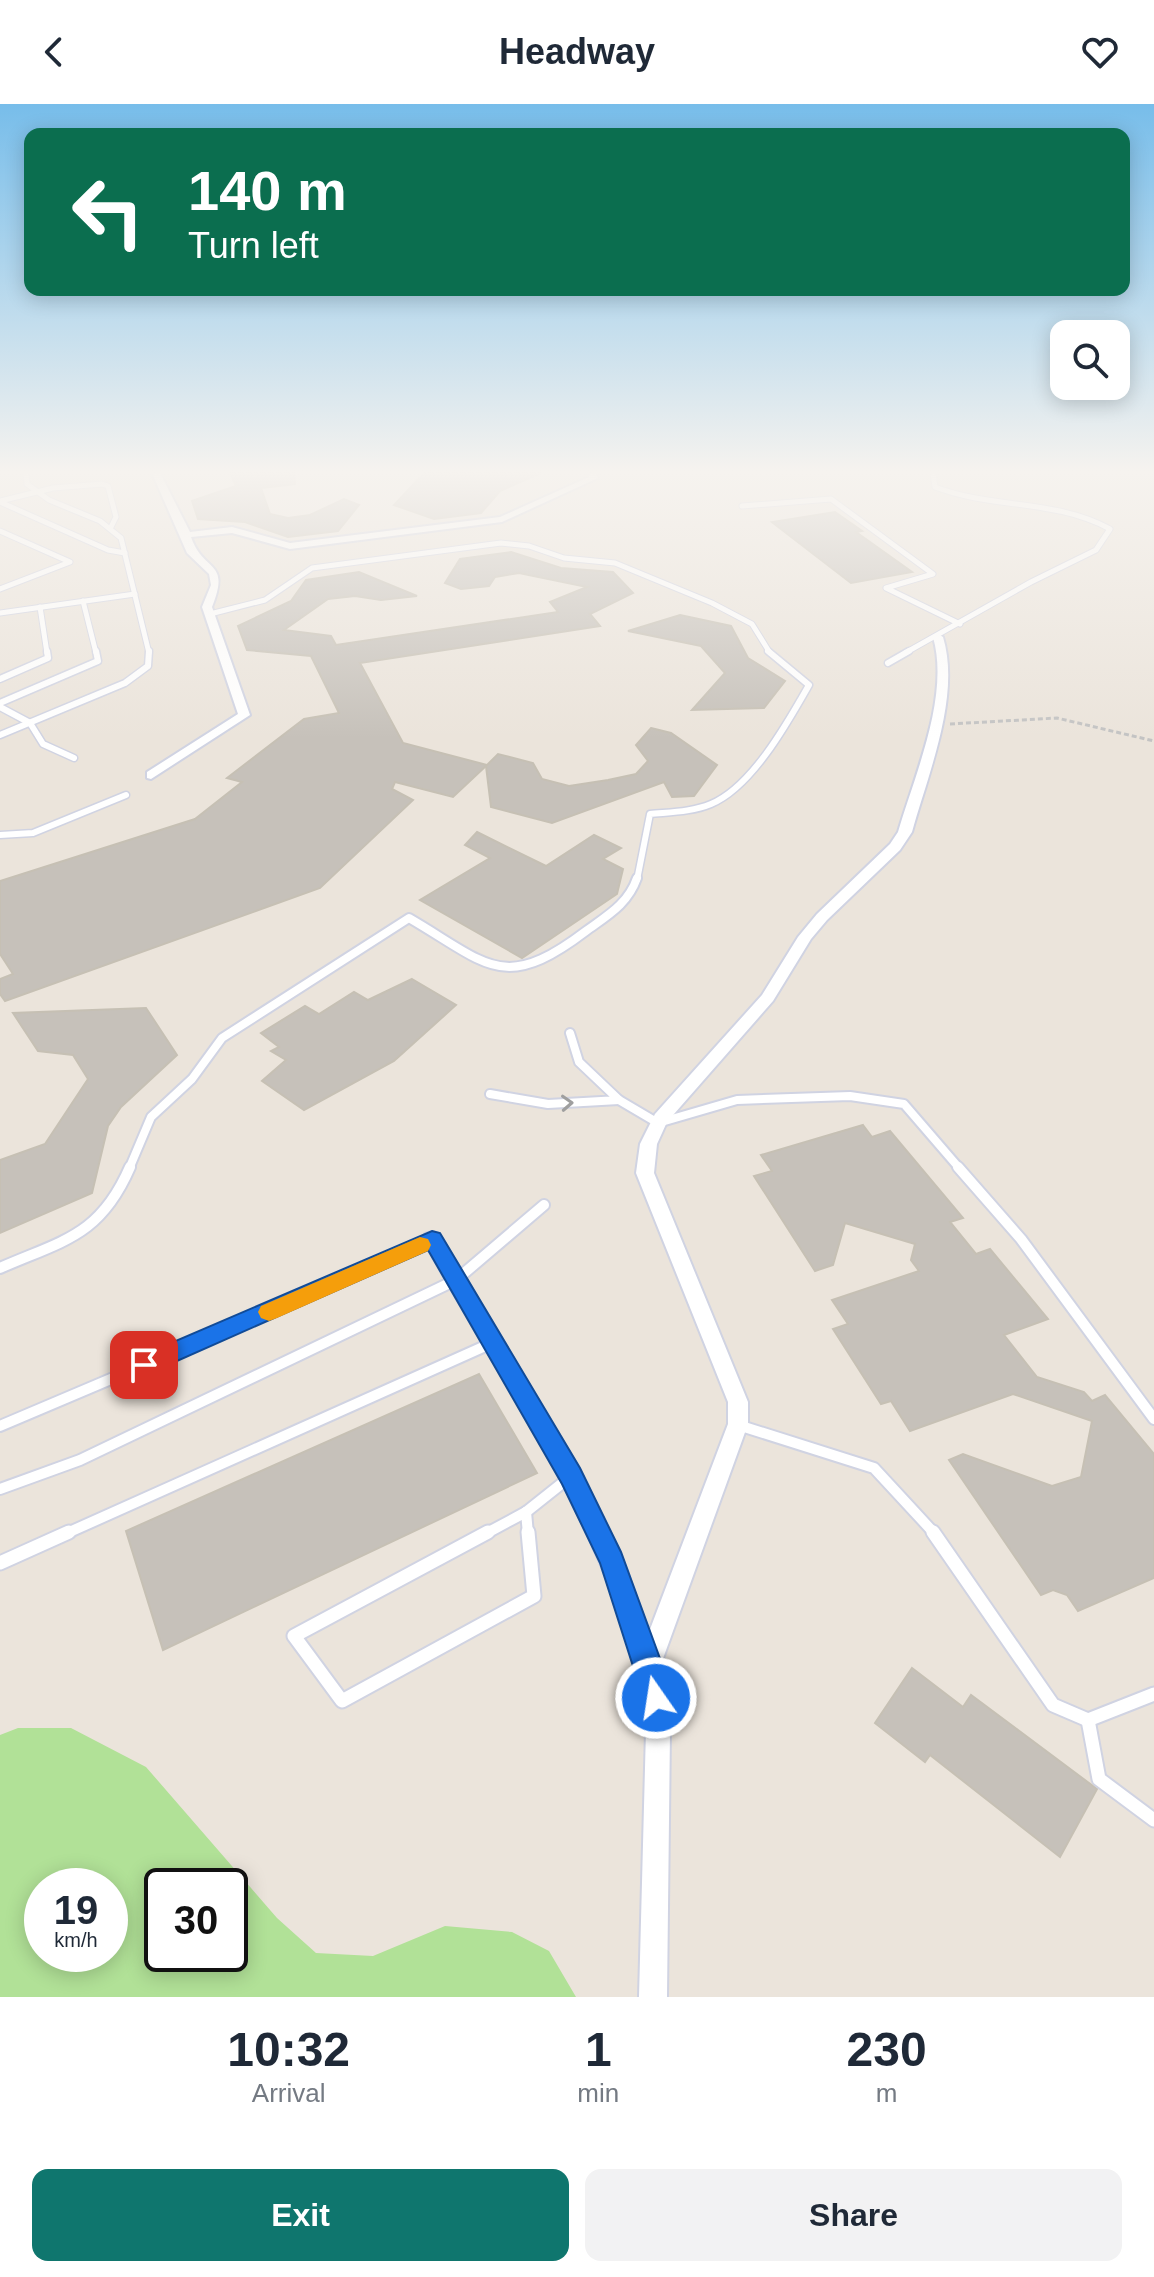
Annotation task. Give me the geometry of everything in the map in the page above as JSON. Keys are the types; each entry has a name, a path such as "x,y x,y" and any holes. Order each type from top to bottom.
{"street":[{"path":"151,775 244,715 207,607 216,585 214,573 201,561"},
{"path":"649,1664 738,1424 738,1402 645,1173 647,1146 658,1123 768,998 805,937 895,847 912,816 936,725 945,677 938,637"},
{"path":"432,1239 571,1476 612,1561 649,1664 658,1730 653,1997"}],"lane":[{"path":"0,589 69,561"},
{"path":"0,735 125,683 148,666 150,656 127,561"},
{"path":"210,614 265,600 312,568 362,561"},
{"path":"0,1268 84,1232 117,1197 151,1117 192,1079 222,1038 409,918 492,964 513,969 542,961 622,905 631,893 650,814 685,810 720,800 786,726 809,685 765,649 752,624 712,603 615,563 598,561"},
{"path":"916,561 933,574 886,588 960,624"},
{"path":"888,663 1073,561"},
{"path":"0,613 135,594"},
{"path":"0,705 98,661 83,601"},
{"path":"0,679 48,658 40,607"},
{"path":"0,705 30,723 43,744 74,758"},
{"path":"0,835 33,833 126,795"},
{"path":"570,1033 579,1062 619,1100 658,1123 737,1100 850,1096 904,1104 1021,1239 1154,1419"},
{"path":"490,1094 548,1104 619,1100"},
{"path":"0,1489 80,1460 456,1280 544,1205"},
{"path":"0,1426 375,1267 432,1239"},
{"path":"0,1563 493,1343"},
{"path":"738,1424 874,1468 942,1542 1053,1705 1088,1720 1154,1694"},
{"path":"526,1512 534,1596 342,1701 294,1636 526,1512 571,1476"},
{"path":"1088,1720 1099,1779 1154,1820"}],"path":[{"path":"936,725 1057,718 1154,741"}],"green space":[{"path":"18,1728 71,1728 146,1767 234,1868 144,1868 144,1972 248,1972 248,1885 277,1918 316,1953 373,1956 445,1926 512,1932 549,1951 576,1997 0,1997 0,1735"}],"building":[{"path":"459,561 540,561 561,568 613,572 633,593 590,614 600,626 360,663 403,743 487,765 453,797 395,782 392,789 413,800 320,888 5,1001 0,994 0,979 13,974 0,954 0,881 195,819 242,782 227,778 304,719 339,713 311,656 247,650 238,626 291,601 306,580 359,572 417,596 381,600 355,596 328,599 284,630 331,636 336,645 558,612 550,602 587,587 519,573 495,577 489,586 461,589 445,583"},
{"path":"823,561 897,561 912,572 851,583"},
{"path":"680,615 731,626 748,658 785,681 764,708 692,710 725,673 701,646 628,631"},
{"path":"651,728 671,733 717,765 694,796 672,797 664,782 552,823 491,807 486,766 498,754 533,763 542,779 569,786 608,780 636,774 648,761 636,745"},
{"path":"477,832 546,866 594,835 621,848 603,859 623,869 617,894 522,958 420,900 490,858 465,845"},
{"path":"412,979 456,1005 394,1061 304,1110 262,1081 286,1060 271,1051 279,1047 261,1033 305,1006 319,1014 354,992 368,1000"},
{"path":"146,1008 177,1055 121,1107 108,1126 92,1193 0,1233 0,1160 45,1144 88,1079 73,1055 38,1051 13,1013"},
{"path":"863,1125 872,1137 890,1131 963,1218 950,1222 976,1254 990,1249 1048,1319 1004,1335 1037,1377 1084,1392 1092,1401 1105,1395 1154,1454 1154,1578 1078,1611 1067,1595 1053,1590 1041,1595 949,1460 963,1454 1052,1486 1081,1477 1092,1421 1013,1394 910,1431 891,1401 881,1404 833,1329 848,1324 832,1300 919,1271 911,1260 915,1244 845,1223 833,1265 815,1271 754,1176 772,1171 761,1155"},
{"path":"479,1374 537,1473 163,1650 126,1531"},
{"path":"912,1668 963,1707 971,1695 1097,1789 1060,1857 930,1755 925,1762 875,1723"}],"slow traffic":[{"path":"269,1312 420,1245"}],"route":[{"path":"144,1365 375,1267 432,1239 571,1476 628,1602 649,1664 656,1698"}]}
